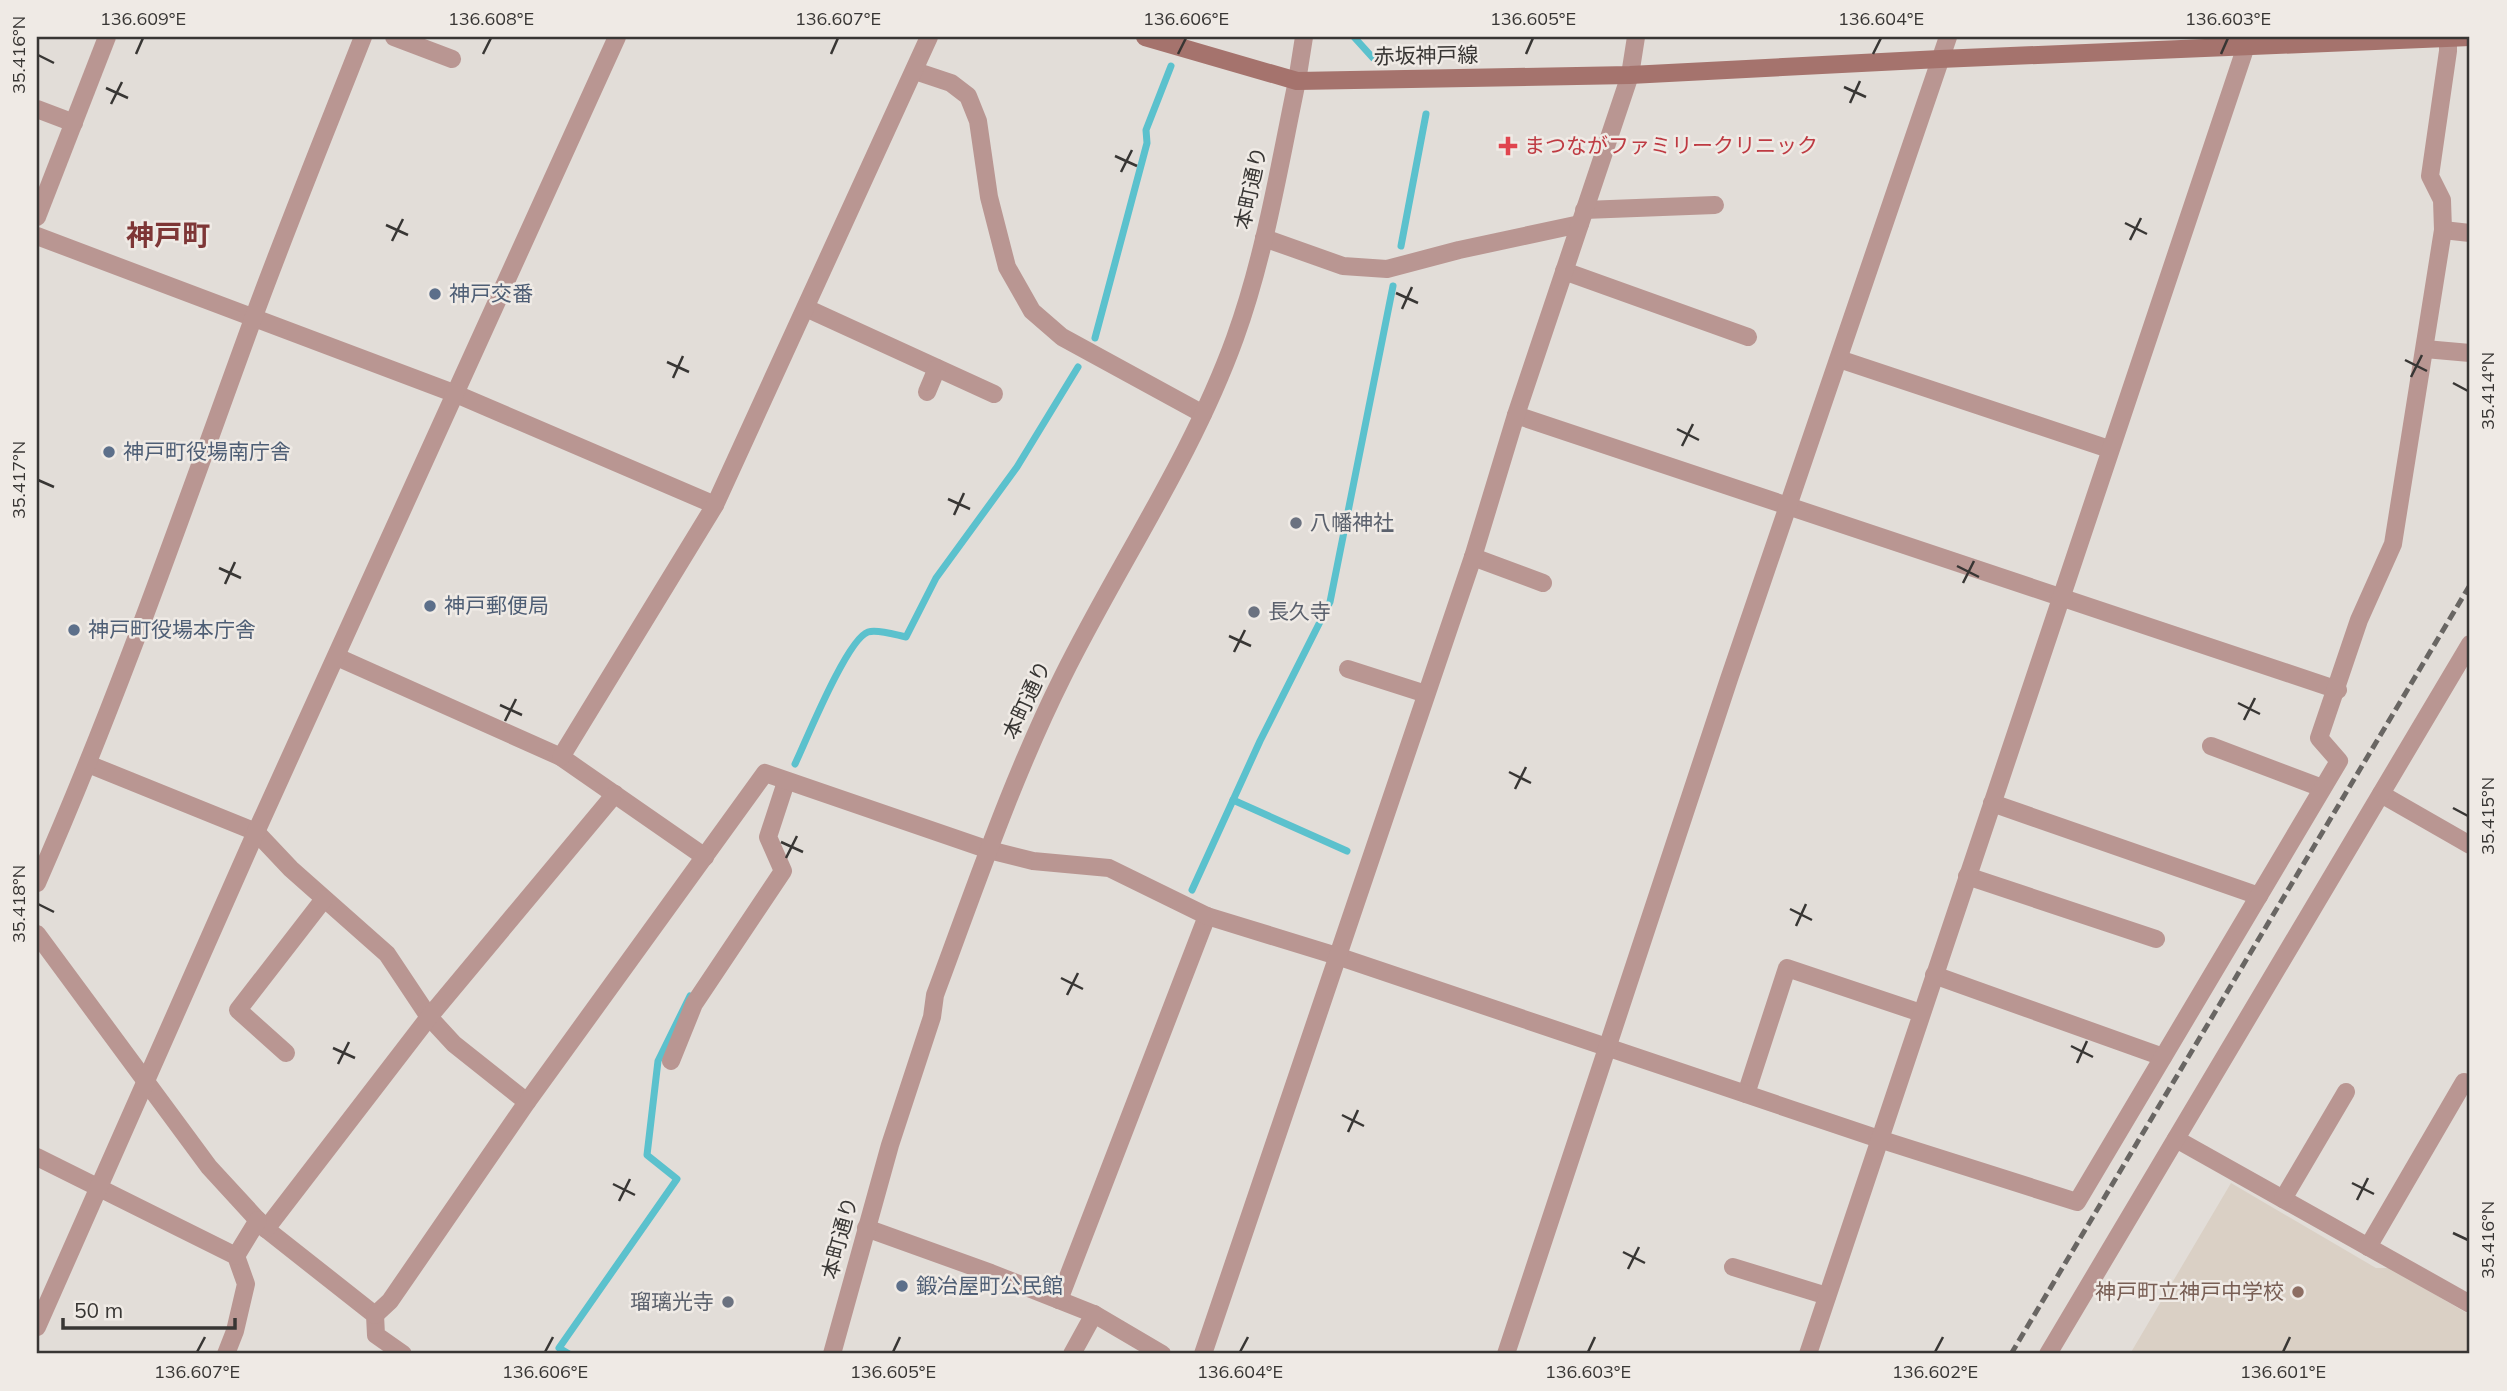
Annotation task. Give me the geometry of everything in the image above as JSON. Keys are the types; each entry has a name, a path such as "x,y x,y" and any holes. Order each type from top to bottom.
{"main road":[{"name":"赤坂神戸線","path":"1144,37 1297,81 1630,75 2247,41 2470,37"}],"street":[{"path":"37,217 107,37"},
{"path":"37,883 88,764 254,318 363,37"},
{"path":"394,37 452,59"},
{"path":"37,1327 256,832 617,37"},
{"path":"562,757 715,505 929,37"},
{"name":"本町通り","path":"832,1354 866,1228 932,1017 935,995 1033,738 1063,674 1203,414 1236,337 1264,238 1304,37"},
{"path":"1203,1354 1473,557 1516,415 1630,75 1636,37"},
{"path":"1506,1354 1788,506 1948,37"},
{"path":"375,1315 390,1301 527,1102 765,773 989,850 1033,861 1109,868 1207,916 1337,956 1879,1139 2077,1202 2339,761 2319,738 2338,690 2359,620 2393,544 2443,230 2442,200 2430,176 2448,38"},
{"path":"1808,1354 2247,41"},
{"path":"915,71 951,83 968,96 978,121 989,197 1007,267 1032,310 1062,337 1203,414"},
{"path":"37,109 74,123"},
{"path":"1264,238 1343,266 1387,269 1582,217 1715,205"},
{"path":"2443,230 2470,233"},
{"path":"37,236 456,394 715,505"},
{"path":"1564,271 1748,337"},
{"path":"806,308 994,394"},
{"path":"2425,349 2470,353"},
{"path":"1839,359 2109,449"},
{"path":"927,392 937,368"},
{"path":"1516,415 2338,690"},
{"path":"1473,557 1543,583"},
{"path":"2048,1354 2470,644"},
{"path":"337,657 562,757 705,857"},
{"path":"1348,669 1426,694"},
{"path":"2211,746 2322,788"},
{"path":"88,764 256,832 291,869 387,954 429,1017 453,1044 527,1102"},
{"path":"671,1060 694,1004 783,871 768,837 786,782"},
{"path":"236,1256 429,1017 615,794"},
{"path":"2381,794 2470,845"},
{"path":"1992,803 2259,896"},
{"path":"1967,876 2156,939"},
{"path":"286,1053 238,1010 324,899"},
{"path":"1059,1300 1207,916"},
{"path":"37,934 209,1167 262,1224 375,1315 376,1335 403,1354"},
{"path":"1746,1094 1787,968 1921,1013"},
{"path":"1934,975 2163,1057"},
{"path":"2368,1247 2464,1082"},
{"path":"2283,1199 2346,1092"},
{"path":"2176,1139 2470,1304"},
{"path":"37,1157 236,1256 246,1284 235,1331 226,1354"},
{"path":"866,1228 1094,1314 1162,1354"},
{"path":"1733,1267 1827,1296"},
{"path":"1072,1354 1094,1314"}],"shaded area":[{"name":"神戸町立神戸中学校","path":"2231,1183 2376,1268 2390,1268 2470,1315 2470,1354 2130,1354"}],"waterway":[{"path":"1354,37 1373,58"},
{"path":"1095,338 1147,143 1146,130 1171,66"},
{"path":"1401,246 1426,114"},
{"path":"1192,890 1260,741 1330,602 1393,286"},
{"path":"795,764 849,652 868,632 906,637 936,578 1017,467 1078,367"},
{"path":"1233,800 1347,851"},
{"path":"569,1354 559,1348 677,1179 647,1155 658,1061 690,996"}],"railway":[{"path":"2011,1354 2470,585"}],"place":[{"name":"まつながファミリークリニック","path":"1508,146"},
{"name":"神戸交番","path":"435,294"},
{"name":"神戸町役場南庁舎","path":"109,452"},
{"name":"八幡神社","path":"1296,523"},
{"name":"神戸郵便局","path":"430,606"},
{"name":"長久寺","path":"1254,612"},
{"name":"神戸町役場本庁舎","path":"74,630"},
{"name":"鍛冶屋町公民館","path":"902,1286"},
{"name":"神戸町立神戸中学校","path":"2298,1292"},
{"name":"瑠璃光寺","path":"728,1302"}],"district":[{"name":"神戸町","path":"168,235"}]}
